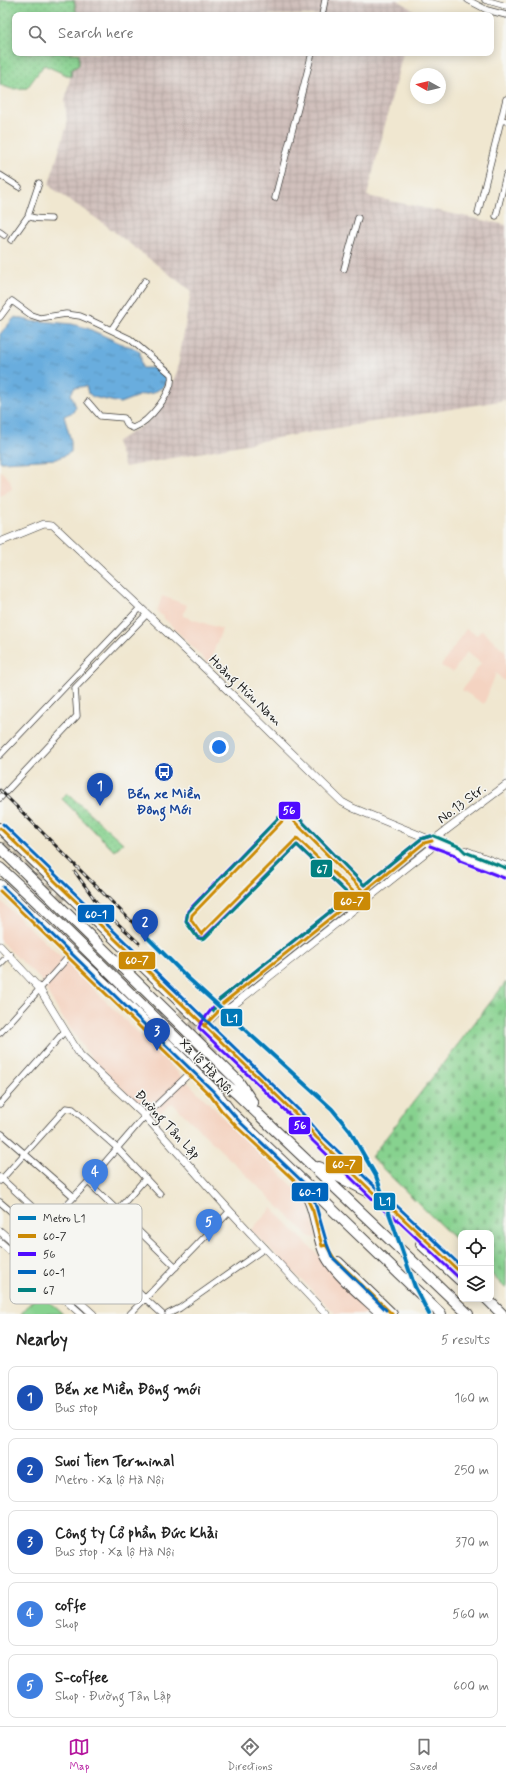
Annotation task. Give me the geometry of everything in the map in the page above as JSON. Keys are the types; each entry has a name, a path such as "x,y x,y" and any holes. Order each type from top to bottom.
{"highway":[{"name":"Xa lộ Hà Nội","path":"0,828 299,1117 316,1137 390,1209 390,1214 455,1270"},
{"name":"Xa lộ Hà Nội","path":"1,842 238,1082 266,1123"},
{"name":"Xa lộ Hà Nội","path":"0,868 36,900 184,1045 468,1314"},
{"name":"Xa lộ Hà Nội","path":"0,885 10,898 212,1089 230,1111 441,1314"},
{"name":"Xa lộ Hà Nội","path":"0,892 10,898"},
{"path":"68,902 180,1011"},
{"name":"Xa lộ Hà Nội","path":"70,955 210,1094 221,1110 237,1127 302,1188 313,1211 324,1246 332,1265 382,1314"},
{"path":"184,1045 204,1026"},
{"path":"220,1049 294,1120 316,1137"},
{"path":"308,1162 376,1195"},
{"name":"Xa lộ Hà Nội","path":"307,1185 315,1202 324,1246 334,1258 392,1314"},
{"path":"483,1302 495,1314"},
{"path":"490,1302 502,1314"}],"street":[{"path":"323,12 325,0"},
{"path":"468,0 487,10 506,15"},
{"path":"485,0 506,6"},
{"path":"275,198 311,56"},
{"path":"478,213 504,120 506,99"},
{"path":"0,175 19,187"},
{"path":"496,216 506,175"},
{"path":"11,240 28,216 39,183"},
{"path":"28,216 37,220 43,218 51,219"},
{"path":"344,269 358,218"},
{"path":"111,330 145,281"},
{"path":"0,317 12,301 35,317 46,318 62,314 80,316 130,339 169,370 172,377 171,383 160,404 146,420 136,427 130,428 124,418 100,416 88,402"},
{"path":"0,538 43,520 55,522 150,612 158,623 342,802 353,808 458,851 462,856 506,873"},
{"path":"0,542 44,524 53,525 146,615 158,623"},
{"path":"0,755 140,608"},
{"path":"0,798 77,716 76,688 146,615"},
{"name":"No.13 Str.","path":"432,841 506,785"},
{"path":"204,1026 217,1013 222,1004 424,843 432,841"},
{"path":"217,1013 228,1010 290,962 430,849 432,841"},
{"path":"458,851 464,850 506,866"},
{"name":"Đường Tân Lập","path":"0,946 10,954 39,988 80,1055 145,1116 230,1211 326,1314"},
{"path":"0,964 10,954"},
{"path":"284,954 290,962"},
{"path":"0,1032 70,955"},
{"path":"0,1104 65,1031"},
{"path":"66,1204 88,1182 145,1116 190,1074"},
{"path":"28,1204 0,1179 66,1108 74,1109 117,1148 160,1194"},
{"path":"2,1134 73,1196"},
{"path":"122,1204 146,1178"},
{"path":"88,1182 111,1204"},
{"path":"0,1202 10,1211"},
{"path":"142,1302 230,1211"},
{"path":"0,1230 10,1239"},
{"path":"142,1234 176,1266"},
{"path":"0,1242 10,1251"},
{"path":"168,1314 180,1308 265,1248"},
{"path":"142,1296 162,1314"},
{"path":"70,1304 81,1314"},
{"path":"82,1304 93,1314"},
{"path":"130,1314 140,1304"}],"shaded area":[{"path":"74,0 398,0 413,10 413,12 76,12"},
{"path":"79,56 402,56 367,196 506,225 506,400 288,436 125,467 116,442 149,421 173,381 177,372 191,291 103,223 52,188 49,184 67,125 65,101 72,69 79,65"},
{"path":"1,471 10,480 12,489 0,496"},
{"path":"162,596 187,605 183,616 222,629 209,664 157,611"},
{"path":"466,629 477,635 482,630 506,652 506,678 504,681 496,673 484,704 462,690 481,663 467,652 453,672 441,666"},
{"path":"0,900 58,954 298,1191 309,1206 317,1238 310,1237 172,1103 153,1118 91,1058 60,1014 40,979 0,941"},
{"path":"272,1208 378,1314 336,1314 251,1230"}],"green space":[{"path":"0,0 74,0 76,12 12,12 12,56 79,56 79,65 72,69 71,77 44,65 27,88 12,89 0,85"},
{"path":"67,793 123,843 114,851 62,799"},
{"path":"506,982 506,1289 494,1277 494,1230 458,1230 458,1242 371,1157"},
{"path":"30,1304 52,1304 63,1314 21,1314"}],"water":[{"path":"15,317 35,322 40,321 72,324 87,328 124,345 132,347 140,352 142,368 160,368 166,373 167,379 163,387 153,393 141,395 120,403 93,397 88,393 86,386 74,388 71,394 76,407 73,412 64,416 71,441 71,452 57,459 2,462 0,461 0,334"}],"tunnel":[{"path":"4,841 68,902"},
{"path":"180,1011 220,1049"}],"railway":[{"path":"0,790 144,934"},
{"path":"75,872 100,907 139,943"}],"metro line":[{"name":"L1","path":"144,934 188,978 332,1109 350,1131 376,1176 415,1287 429,1314"}],"transit line":[{"name":"56","path":"431,836 421,839 364,885 292,811 286,810 188,911 186,921 198,938 204,938 297,845 350,896 219,1000 199,1028 295,1120 313,1141 387,1213 392,1215 458,1277"},
{"name":"67","path":"213,1011 219,1000 350,896 297,845 205,938 201,939 197,937 186,922 188,912 285,811 292,811 364,885 421,839 431,836"},
{"name":"60-7","path":"204,1026 217,1013 222,1004 358,896 297,838 201,934 191,920 192,915 288,815 364,892 424,843 432,841"},
{"name":"60-1","path":"3,824 302,1113 320,1134 393,1204 397,1206 458,1263"},
{"name":"60-7","path":"0,828 299,1117 316,1137 390,1209 394,1210 458,1270"},
{"name":"67","path":"434,836 460,847 465,852 506,868"},
{"name":"56","path":"430,846 455,855 460,861 504,878"},
{"name":"60-1","path":"3,887 213,1091 241,1123 306,1185 314,1199 332,1257 386,1310"},
{"name":"60-7","path":"0,891 210,1095 221,1110 237,1127 302,1188 313,1211 322,1246 326,1245 334,1258 392,1314"}],"place":[{"name":"Bến xe Miền Đông Mới","path":"164,772"},
{"name":"Bến xe Miền Đông mới","path":"100,806"},
{"name":"Suoi Tien Terminal","path":"145,942"},
{"name":"Công ty Cổ phần Đức Khải","path":"157,1051"},
{"name":"coffe","path":"95,1192"},
{"name":"S-coffee","path":"209,1242"}]}
